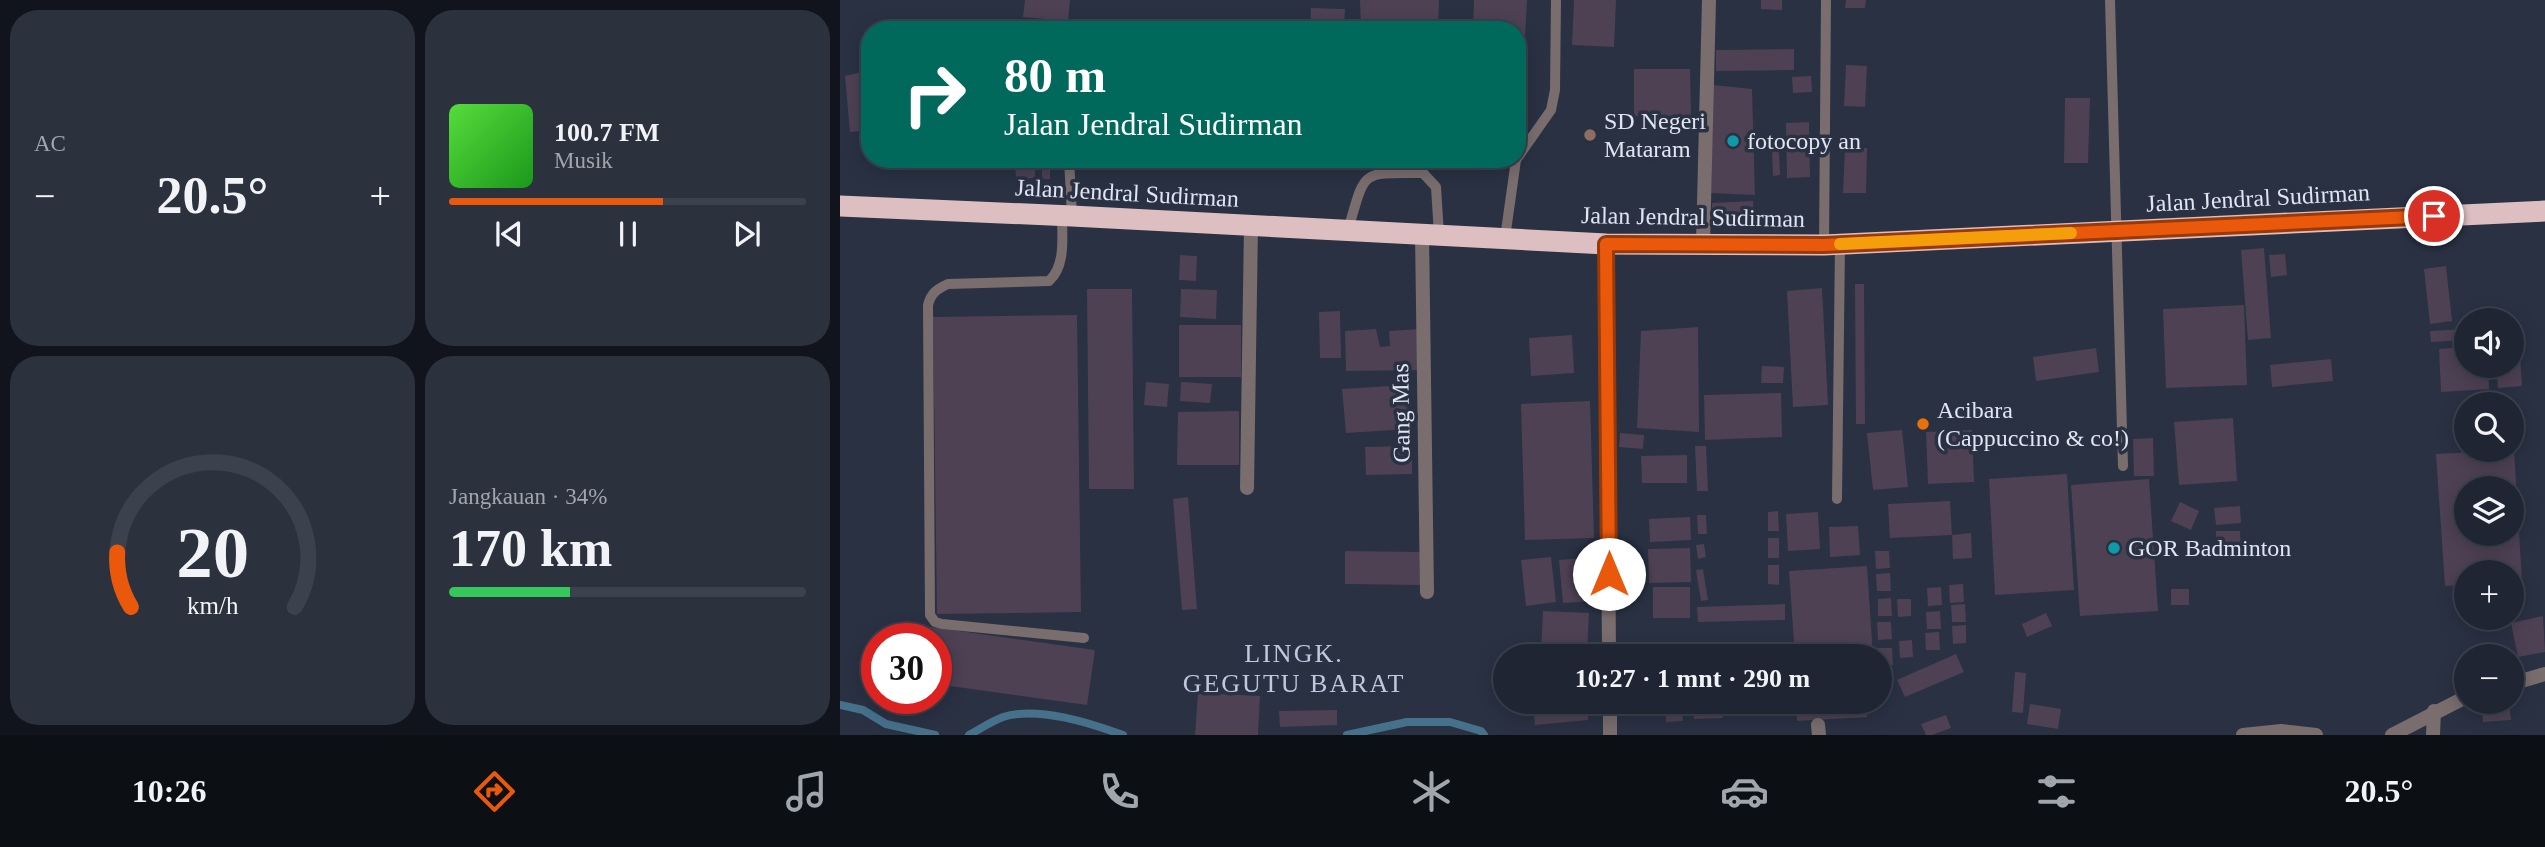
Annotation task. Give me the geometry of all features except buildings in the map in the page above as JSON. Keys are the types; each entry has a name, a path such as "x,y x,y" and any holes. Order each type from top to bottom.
{"highway":[{"name":"Jalan Jendral Sudirman","path":"840,206 1606,244 1832,244 2545,211"}],"street":[{"path":"1703,244 1709,0"},
{"path":"1247,488 1251,225"},
{"name":"Gang Mas","path":"1427,592 1430,234"},
{"path":"1606,244 1609,644"},
{"path":"2524,680 2545,674"},
{"path":"2392,735 2454,702"},
{"path":"2433,731 2434,711"},
{"path":"1610,714 1610,735"},
{"path":"2243,735 2281,732 2316,735"}],"lane":[{"path":"1526,145 1550,110 1553,100 1556,0"},
{"path":"1826,0 1838,499"},
{"path":"2110,0 2123,466"},
{"path":"1069,168 1067,216 1057,274 1049,281 948,284 938,288 930,296 930,615 935,622 942,624 1084,638"},
{"path":"1505,238 1515,168"},
{"path":"1348,230 1360,188 1367,177 1376,173 1423,173 1436,187 1430,234"}],"waterway":[{"path":"840,705 863,710 886,724 935,735"},
{"path":"969,735 1003,717 1032,713 1064,717 1123,735"},
{"path":"1347,735 1407,722 1450,722 1481,731 1484,735"}],"slow traffic":[{"path":"1840,244 2071,233"}],"place":[{"name":"SD Negeri Mataram","path":"1590,135"},
{"name":"fotocopy an","path":"1733,141"},
{"name":"Acibara (Cappuccino & co!)","path":"1923,424"},
{"name":"GOR Badminton","path":"2114,548"}],"district":[{"name":"LINGK. GEGUTU BARAT","path":"1294,668"}],"route":[{"path":"1609,574 1606,244 1824,245 2434,216"}]}
